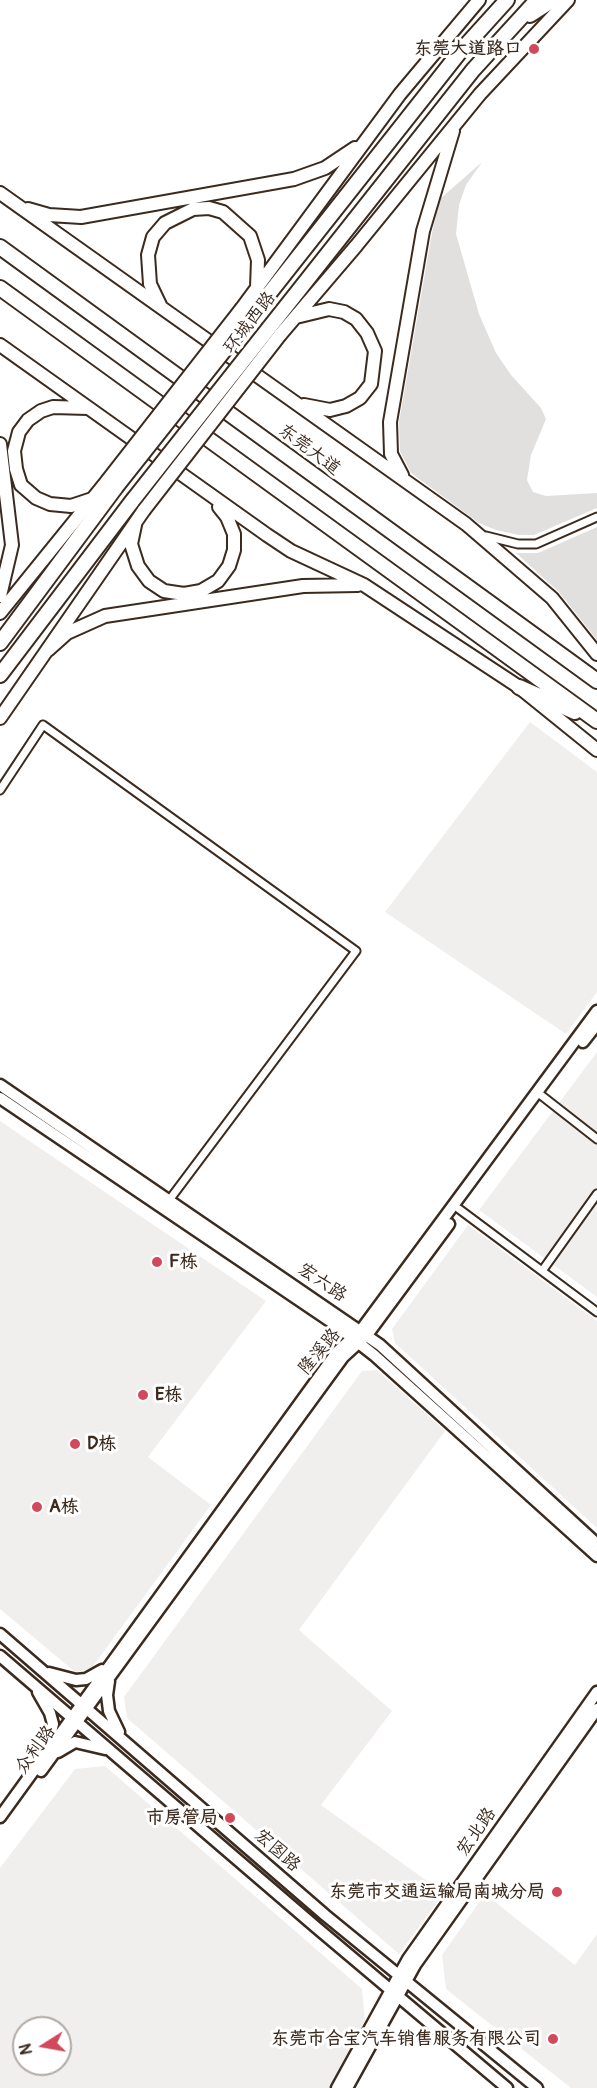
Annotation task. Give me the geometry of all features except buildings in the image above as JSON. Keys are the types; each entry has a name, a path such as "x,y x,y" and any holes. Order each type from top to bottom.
{"highway":[{"name":"环城西路","path":"0,643 111,484 248,311 459,53 507,0"},
{"name":"环城西路","path":"0,675 133,500 274,332 473,70 537,0"},
{"path":"508,30 553,0"},
{"name":"东莞大道","path":"0,247 597,681"},
{"path":"0,288 597,721"},
{"path":"519,687 597,721"}],"main road":[{"path":"248,311 257,287 400,94 479,0"},
{"path":"0,718 135,522 274,332 295,317 456,122 568,0"},
{"path":"404,479 391,454 390,422 423,231 456,122"},
{"path":"16,205 49,215 81,217 125,210 294,179 325,168 364,143"},
{"path":"0,193 474,531 552,598 597,654"},
{"path":"162,308 150,284 148,255 153,237 165,223 193,209 209,208 224,212 250,236 258,260 257,287"},
{"path":"293,400 311,408 330,411 346,406 360,398 371,384 375,360 375,351 367,333 356,319 344,312 329,309 295,317"},
{"path":"0,345 210,497 291,551 364,585 519,687 597,750"},
{"path":"90,409 53,406 41,411 28,420 19,432 14,451 15,469 21,485 36,498 50,504 71,506 92,499"},
{"path":"0,444 12,545 0,596"},
{"path":"0,613 92,499 111,484"},
{"path":"135,522 131,544 138,566 149,581 164,591 184,594 201,591 218,581 230,566 234,550 234,534 227,517 210,497"},
{"path":"48,650 67,633 105,616 303,586 330,583 364,585"}],"street":[{"path":"474,531 510,543 536,544 597,517"},
{"path":"0,790 43,725 356,951 170,1200"},
{"name":"隆溪路","path":"74,1719 343,1358 459,1209 597,1011"},
{"name":"隆溪路","path":"360,1337 540,1095 597,1024"},
{"name":"宏六路","path":"0,1085 170,1200 360,1337 597,1544"},
{"path":"540,1095 597,1139"},
{"name":"宏六路","path":"0,1098 360,1337 597,1556"},
{"path":"542,1271 597,1194"},
{"path":"459,1209 597,1312"},
{"name":"宏图路","path":"0,1634 402,1978 537,2088"},
{"name":"宏图路","path":"0,1656 507,2088"},
{"path":"41,1669 76,1680 110,1669 107,1695 109,1711 126,1742"},
{"path":"28,1680 50,1713 51,1735 48,1755"},
{"name":"宏北路","path":"337,2088 402,1978 597,1692"},
{"name":"宏北路","path":"402,1978 597,1708"},
{"name":"众利路","path":"0,1817 74,1719"},
{"path":"48,1755 75,1742 99,1747 116,1755"},
{"name":"众利路","path":"0,1827 48,1755"},
{"name":"宏北路","path":"346,2088 393,1993"}],"shaded area":[{"path":"482,162 466,185 459,205 456,234 479,314 496,353 511,375 541,408 546,419 531,455 527,480 533,492 546,496 597,493 597,508 534,535 519,535 496,530 479,523 411,473 400,451 399,422 440,199"},
{"path":"597,527 597,640 559,592 516,553 538,553"},
{"path":"530,722 597,772 597,992 566,1034 385,912"},
{"path":"597,1052 597,1297 479,1210"},
{"path":"0,1121 266,1301 148,1457 211,1505 91,1669 75,1672 0,1609"},
{"path":"468,1225 597,1321 597,1528 395,1343 392,1329"},
{"path":"377,1370 445,1431 299,1630 392,1711 321,1805 444,1893 399,1954 127,1718 124,1697 362,1371"},
{"path":"105,1766 362,1989 365,2021 329,2088 0,2088 0,1868 75,1769"},
{"name":"东莞市合宝汽车销售服务有限公司","path":"485,1894 575,1965 597,1934 597,2088 571,2088 446,1989 442,1955"}],"place":[{"name":"东莞大道路口","path":"534,49"},
{"name":"F栋","path":"157,1262"},
{"name":"E栋","path":"143,1395"},
{"name":"D栋","path":"75,1444"},
{"name":"A栋","path":"37,1507"},
{"name":"市房管局","path":"230,1818"},
{"name":"东莞市交通运输局南城分局","path":"557,1892"},
{"name":"东莞市合宝汽车销售服务有限公司","path":"553,2039"}]}
